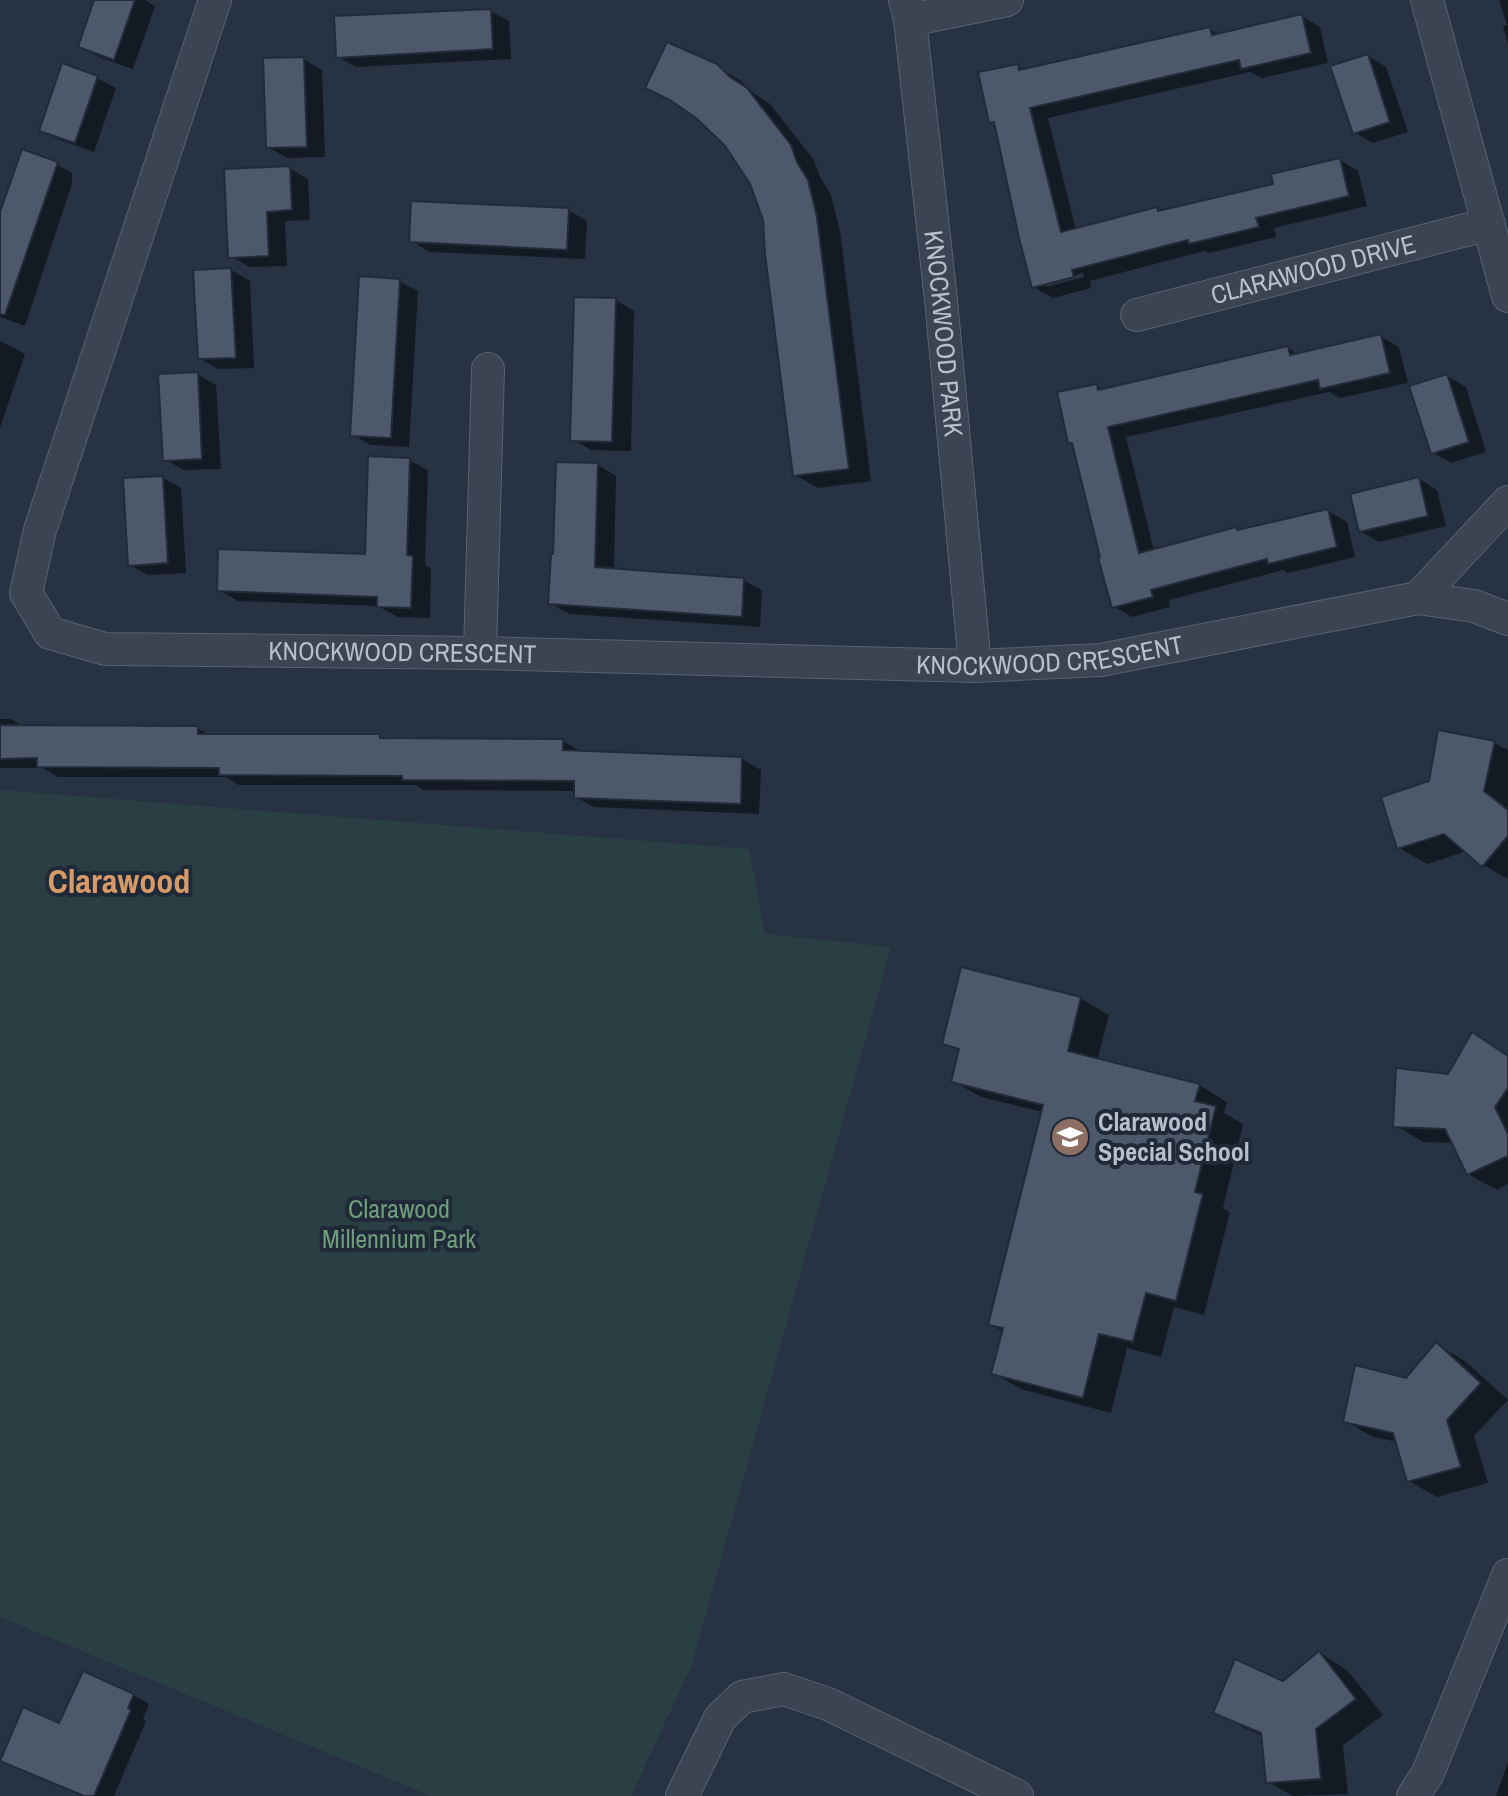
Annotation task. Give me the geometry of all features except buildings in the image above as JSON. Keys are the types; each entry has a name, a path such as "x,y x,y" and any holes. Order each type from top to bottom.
{"street":[{"name":"KNOCKWOOD CRESCENT","path":"215,0 40,530 26,593 50,633 105,649 480,653 975,666 1101,660 1418,598 1474,606 1508,619"},
{"path":"907,10 1007,0"},
{"path":"1427,0 1508,296"},
{"name":"KNOCKWOOD PARK","path":"907,10 941,300 975,666"},
{"name":"CLARAWOOD DRIVE","path":"1137,315 1489,224"},
{"path":"480,653 488,369"},
{"path":"1418,598 1508,502"},
{"path":"1413,1796 1428,1773 1508,1575"},
{"path":"682,1796 720,1718 742,1697 784,1689 828,1704 1017,1796"}],"green space":[{"name":"Clarawood Millennium Park","path":"0,790 749,849 765,934 891,947 691,1667 631,1796 431,1796 0,1617"}],"place":[{"name":"Clarawood Special School","path":"1070,1137"}],"district":[{"name":"Clarawood","path":"119,881"}]}
